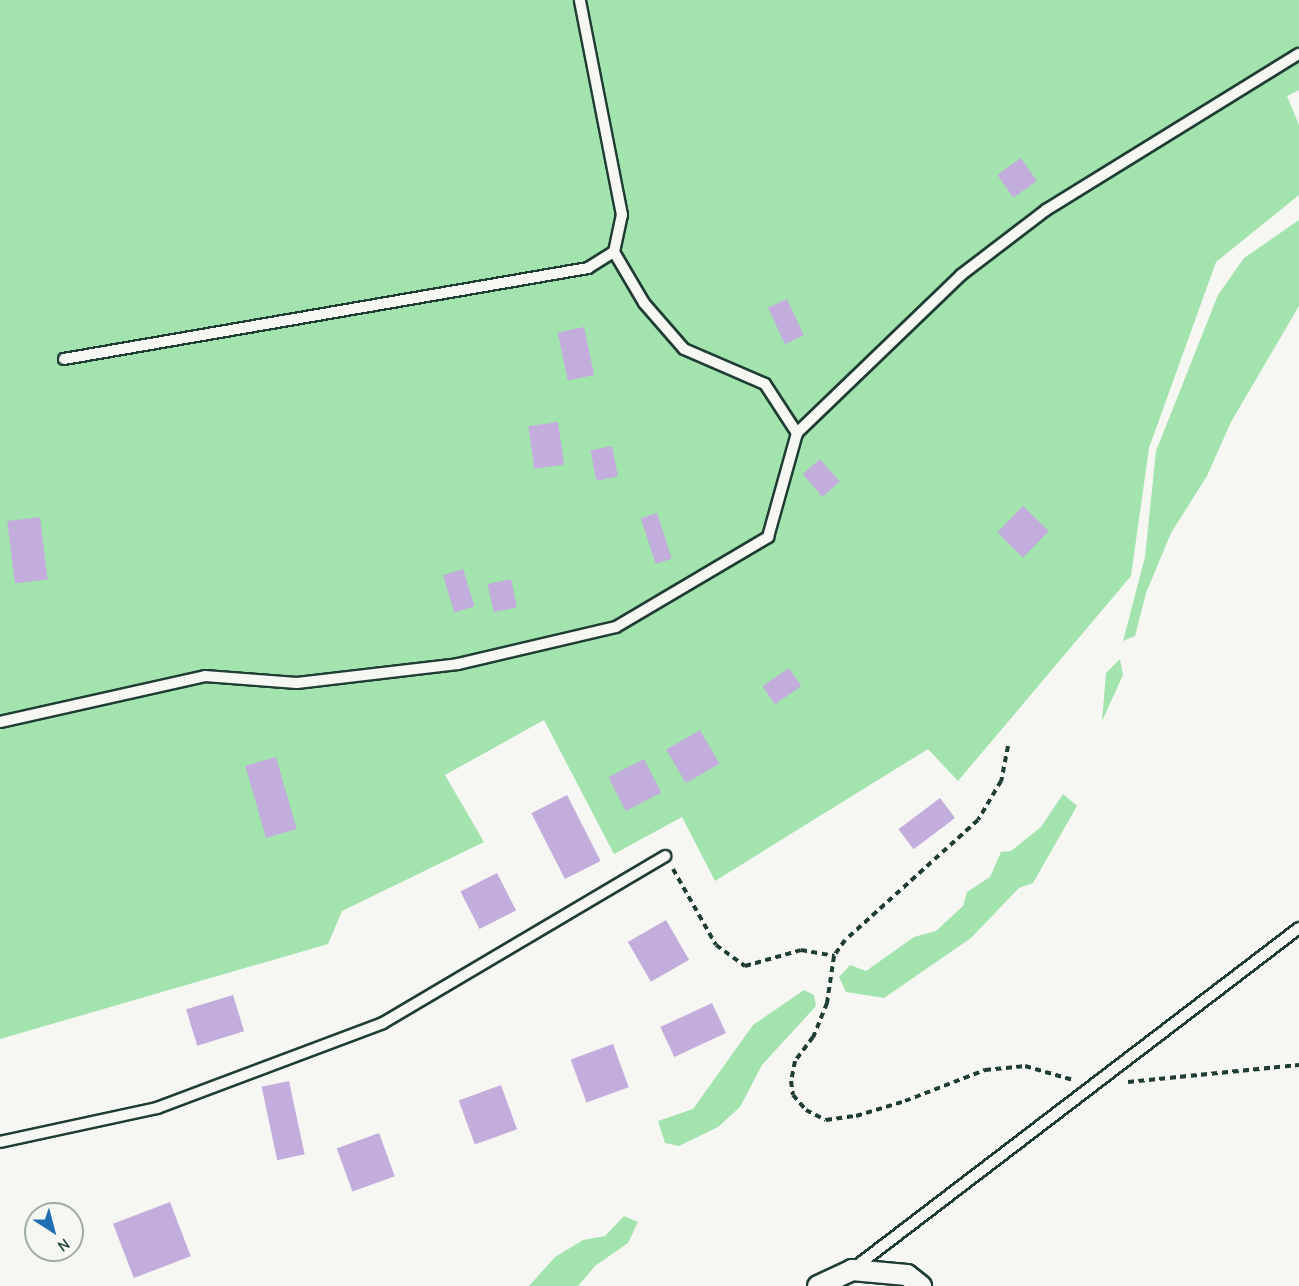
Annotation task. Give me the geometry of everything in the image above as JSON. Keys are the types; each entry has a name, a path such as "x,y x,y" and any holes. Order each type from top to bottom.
{"street":[{"path":"818,1286 852,1270 908,1275 921,1286"}],"lane":[{"path":"580,0 622,215 614,252 644,303 684,349 765,384 797,433"},
{"path":"0,722 205,676 297,683 458,664 616,627 768,537 797,433 961,275 1046,210 1299,54"},
{"path":"64,359 588,268 614,252"},
{"path":"0,1142 157,1108 383,1023 665,856"},
{"path":"852,1270 1299,928"}],"path":[{"path":"1008,746 1001,781 978,820 844,940 834,956 827,1003 813,1037 795,1061 791,1081 793,1095 806,1110 826,1120 856,1116 985,1070 1005,1067 1024,1066 1093,1086 1299,1065"},
{"path":"665,856 716,945 745,966 801,950 834,956"}],"green space":[{"path":"0,0 1299,0 1299,90 1287,96 1299,125 1299,195 1216,262 1149,448 1131,576 958,781 928,749 715,881 682,817 614,854 544,720 445,775 484,842 342,911 328,944 0,1039"},
{"path":"1299,220 1299,306 1231,422 1207,476 1171,533 1146,593 1135,636 1123,641 1145,557 1156,451 1218,295 1244,258"},
{"path":"1120,659 1123,675 1102,721 1106,673"},
{"path":"1063,794 1077,806 1033,883 1019,888 971,938 884,998 846,992 839,977 850,965 866,971 914,937 936,931 963,906 967,892 990,877 1001,852 1011,851 1041,827"},
{"path":"804,990 814,995 816,1006 762,1065 740,1107 718,1127 679,1146 665,1143 658,1121 693,1109 753,1025"},
{"path":"624,1216 638,1222 628,1243 595,1266 578,1286 529,1286 555,1257 583,1240 605,1236"}],"building":[{"path":"1021,158 1037,181 1013,198 997,175"},
{"path":"787,299 804,335 785,344 768,308"},
{"path":"584,327 594,375 568,381 558,333"},
{"path":"558,422 564,465 534,469 528,426"},
{"path":"612,446 618,476 596,481 590,450"},
{"path":"820,459 840,482 822,497 803,474"},
{"path":"1023,506 1049,531 1023,558 997,533"},
{"path":"657,513 672,559 656,564 641,518"},
{"path":"40,517 48,580 15,584 7,521"},
{"path":"463,569 474,606 454,612 443,575"},
{"path":"511,579 517,607 494,612 488,584"},
{"path":"789,668 801,686 775,704 762,686"},
{"path":"700,730 720,764 686,783 666,750"},
{"path":"276,757 297,829 266,838 245,766"},
{"path":"644,759 661,793 626,811 608,777"},
{"path":"567,795 601,861 565,879 531,813"},
{"path":"940,798 955,818 914,849 898,829"},
{"path":"497,873 516,910 480,929 460,892"},
{"path":"666,920 689,960 651,982 628,942"},
{"path":"233,995 244,1031 197,1046 186,1009"},
{"path":"712,1003 726,1033 674,1057 660,1027"},
{"path":"613,1044 629,1087 586,1103 571,1059"},
{"path":"289,1081 305,1154 277,1160 262,1087"},
{"path":"501,1085 517,1129 475,1145 459,1100"},
{"path":"379,1133 395,1176 352,1192 337,1148"},
{"path":"170,1202 191,1256 134,1278 113,1224"}]}
